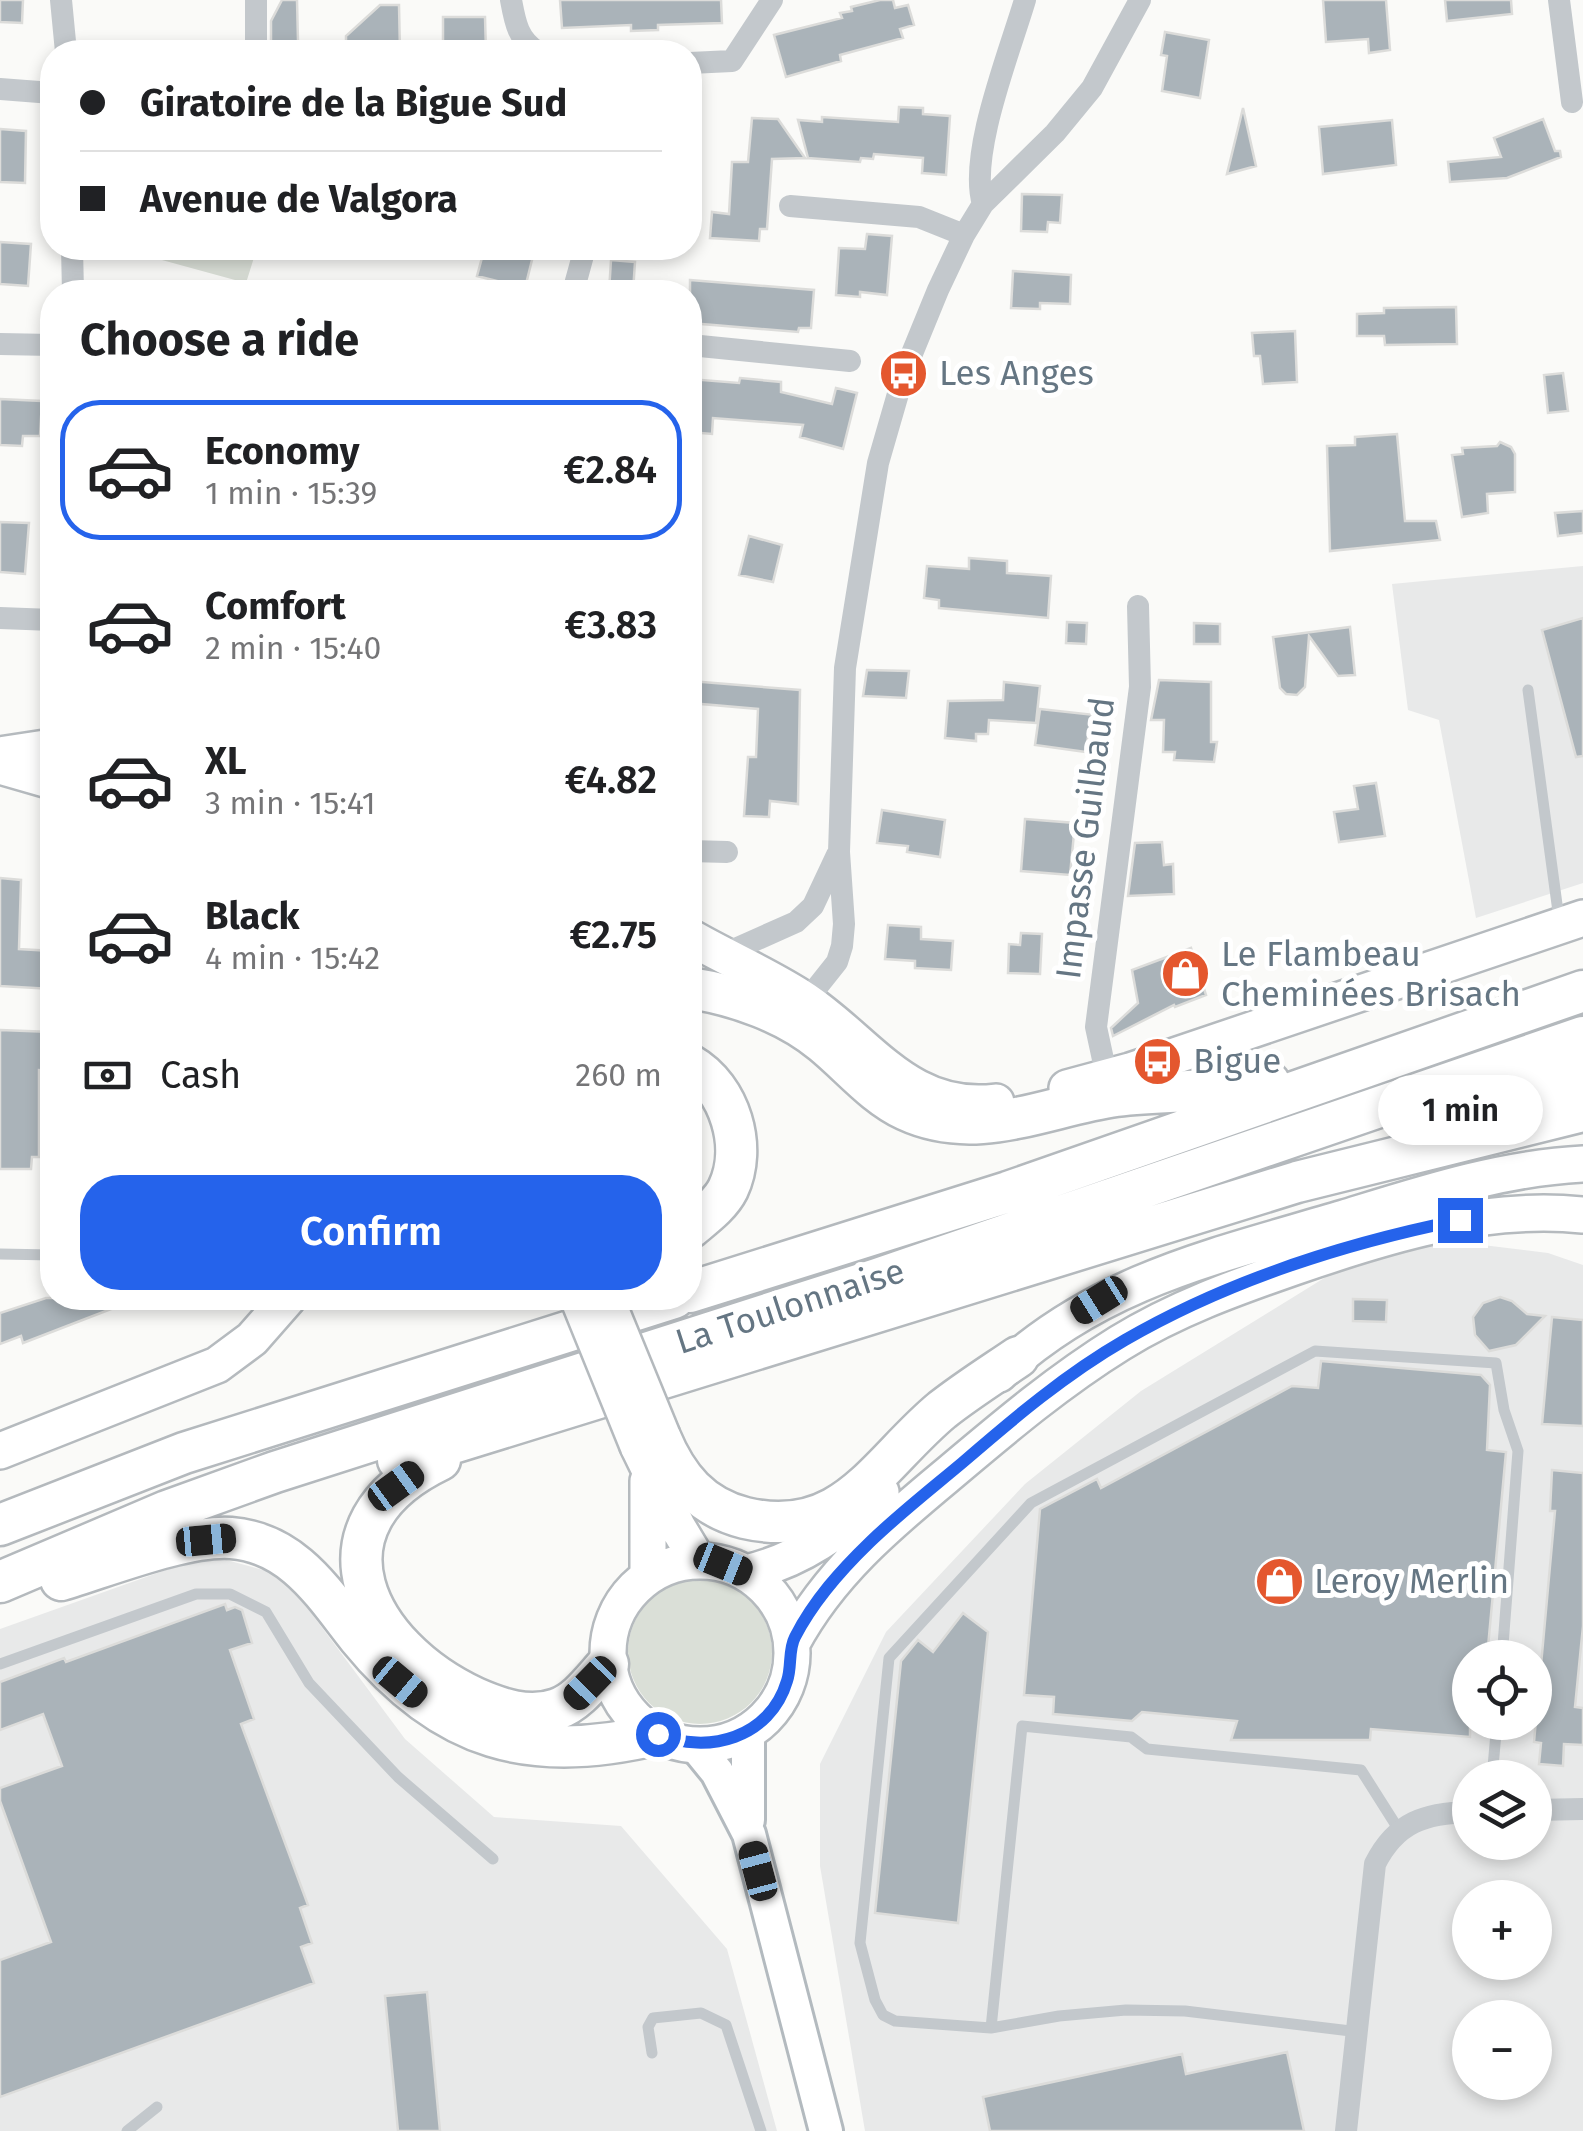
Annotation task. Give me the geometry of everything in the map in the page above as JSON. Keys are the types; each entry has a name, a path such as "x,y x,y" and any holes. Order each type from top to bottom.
{"highway":[{"path":"702,991 742,1001 794,1023 907,1111 967,1124 993,1124 1113,1097 1248,1087 1442,1038"},
{"name":"La Toulonnaise","path":"702,1288 1008,1192 1583,991"},
{"name":"La Toulonnaise","path":"6,1592 167,1511 275,1472 877,1279 1583,1037"},
{"path":"882,1309 1583,1072"},
{"path":"702,1073 722,1096 731,1117 734,1141 734,1165 728,1187 702,1217"},
{"path":"6,1592 171,1532 1298,1182 1583,1111"},
{"path":"476,1360 577,1310"},
{"path":"605,1310 648,1451 709,1504 759,1521 796,1523 813,1519 859,1492 942,1410 1018,1357"},
{"name":"La Toulonnaise","path":"0,1525 184,1453 636,1310"},
{"path":"511,1426 414,1473 384,1500 364,1541 363,1577 368,1596 385,1629 412,1658 444,1682 505,1710 540,1713 558,1709 573,1701 608,1664"},
{"path":"6,1592 180,1545 229,1538 252,1541 274,1550 315,1580 400,1682 436,1709 482,1734 512,1744 555,1748 676,1740"}],"main road":[{"path":"0,755 40,749"},
{"path":"0,766 40,778"},
{"path":"702,943 806,1000 903,1080 943,1100 963,1104 1004,1100 1107,1078 1572,922"},
{"path":"746,1573 800,1554 843,1527 1018,1357 1099,1300 1165,1271 1420,1195 1489,1177 1572,1164"},
{"path":"792,1643 809,1611 871,1541 1032,1403 1124,1340 1217,1294 1348,1248 1437,1224 1514,1213 1583,1216"},
{"path":"0,1451 217,1365 252,1339 277,1310"},
{"path":"583,1310 698,1561"},
{"path":"648,1451 648,1576"},
{"path":"676,1740 723,1742 748,1731 778,1702 792,1664 787,1622 777,1603 746,1573 723,1564 698,1561 672,1565 648,1576 630,1593 616,1615 608,1639 608,1664 624,1706 639,1722 676,1740 717,1772 749,1834 826,2131"},
{"path":"748,1731 749,1834"}],"street":[{"path":"62,0 65,40"},
{"path":"256,0 256,40"},
{"path":"511,0 517,30 524,40"},
{"path":"702,62 732,61 772,0"},
{"path":"983,204 979,190 981,152 1025,0"},
{"path":"806,1000 837,962 842,946 838,852 845,668 878,463 904,373 964,235 983,204 1054,133 1092,88 1140,0"},
{"path":"1559,0 1572,102"},
{"path":"0,89 40,91"},
{"path":"790,206 919,217 964,235"},
{"path":"0,344 40,346"},
{"path":"702,346 850,361"},
{"name":"Impasse Guilbaud","path":"1107,1078 1096,1027 1140,687 1138,606"},
{"path":"0,618 40,620"},
{"path":"702,851 727,852"},
{"path":"724,954 796,922 814,906 838,852"},
{"path":"1298,1182 1529,1108 1583,1096"},
{"path":"1437,1224 1507,1224 1583,1232"},
{"path":"1552,1810 1583,1809"},
{"path":"1346,2131 1376,1864 1385,1844 1399,1830 1418,1820 1452,1812"}],"lane":[{"path":"1528,690 1572,922"},
{"path":"0,1254 40,1256"},
{"path":"1359,2032 1185,2011 1126,2010 991,2028 895,2021 883,2015 860,1944 888,1658 1031,1503 1315,1351 1496,1363 1504,1410 1518,1451 1503,1640"},
{"path":"0,1664 196,1594 230,1594 266,1612 309,1684 398,1777 492,1859"},
{"path":"991,2028 1022,1726 1130,1736 1147,1748 1361,1770 1399,1830"},
{"path":"652,2053 648,2027 653,2018 701,2012 726,2024 761,2131"},
{"path":"127,2131 157,2107"}],"shaded area":[{"path":"162,260 253,260 247,280"},
{"path":"1583,566 1583,883 1476,918 1439,720 1408,710 1392,584"},
{"path":"1433,1239 1548,1253 1583,1265 1583,2131 865,2131 820,1866 820,1764 886,1632 1025,1484 1141,1391 1347,1264"},
{"path":"208,1555 278,1574 405,1739 494,1817 621,1826 727,1949 777,2131 0,2131 0,1629"},
{"path":"700,1580 728,1585 751,1601 767,1624 772,1652 767,1680 751,1703 728,1719 700,1724 672,1719 649,1703 633,1680 628,1652 633,1624 649,1601 672,1585"}],"building":[{"path":"0,0 23,0 22,23 0,22"},
{"path":"282,0 297,0 298,40 271,40 271,21"},
{"path":"560,0 721,0 722,23 658,25 658,30 631,31 631,25 562,28"},
{"path":"893,0 895,8 908,5 914,25 900,29 903,38 840,55 841,61 786,77 774,35 842,18 840,13 852,11 851,7"},
{"path":"1323,0 1386,0 1390,50 1369,53 1368,39 1326,42"},
{"path":"1445,0 1511,0 1512,14 1447,21"},
{"path":"380,5 399,5 400,40 346,40"},
{"path":"443,17 485,17 486,40 443,40"},
{"path":"1165,32 1209,40 1200,98 1162,91 1167,56 1161,55"},
{"path":"899,107 923,108 923,114 950,116 946,175 922,173 923,158 874,154 873,159 861,158 860,162 808,158 798,120 822,122 822,117 898,122"},
{"path":"1243,108 1256,166 1227,174"},
{"path":"752,118 778,119 805,158 772,159 767,229 760,229 759,241 710,238 712,212 729,214 732,162 748,162"},
{"path":"1543,119 1561,157 1507,178 1450,182 1448,162 1501,157 1494,138"},
{"path":"1392,120 1396,165 1323,174 1319,127"},
{"path":"0,129 26,131 25,183 0,182"},
{"path":"1022,194 1062,195 1060,223 1048,222 1047,232 1021,231"},
{"path":"867,234 892,236 887,295 836,295 839,248 865,249"},
{"path":"0,242 31,244 28,286 0,284"},
{"path":"481,260 532,260 527,280 477,276"},
{"path":"611,260 635,262 634,280 610,280"},
{"path":"1013,271 1071,275 1070,304 1040,303 1040,309 1011,308"},
{"path":"702,281 814,290 811,328 799,328 798,332 702,324"},
{"path":"1456,307 1457,344 1385,345 1384,336 1357,336 1357,314 1384,313 1384,308"},
{"path":"1295,331 1297,382 1263,384 1252,333"},
{"path":"1563,373 1568,411 1548,413 1544,375"},
{"path":"740,378 781,382 781,392 832,404 836,388 857,393 843,449 800,437 803,425 713,418 712,434 702,433 702,380 739,383"},
{"path":"0,399 40,401 40,436 23,436 22,446 0,445"},
{"path":"1397,434 1405,521 1436,521 1440,540 1330,551 1327,446 1355,445 1355,437"},
{"path":"1500,442 1515,454 1515,492 1487,494 1488,513 1462,517 1452,455 1463,454 1462,448 1497,446"},
{"path":"1583,511 1583,533 1558,536 1555,513"},
{"path":"0,522 29,523 25,574 0,572"},
{"path":"749,536 782,545 773,582 739,575"},
{"path":"969,558 1007,561 1007,573 1051,576 1048,618 939,608 939,600 924,598 927,566 969,569"},
{"path":"1583,618 1583,756 1576,757 1542,630"},
{"path":"1067,622 1087,623 1086,644 1066,643"},
{"path":"1194,623 1220,624 1220,644 1194,644"},
{"path":"1350,627 1355,675 1338,676 1309,636 1305,687 1297,695 1286,694 1280,688 1273,637"},
{"path":"867,670 909,671 906,698 863,696"},
{"path":"1159,680 1211,682 1211,742 1217,742 1214,762 1174,760 1175,752 1163,752 1164,720 1151,720"},
{"path":"702,682 800,690 798,804 770,801 769,817 744,816 748,757 756,757 758,709 702,704"},
{"path":"1004,682 1040,686 1036,723 989,720 988,734 976,734 976,741 945,738 948,701 1003,700"},
{"path":"1040,709 1095,715 1086,752 1035,745"},
{"path":"1376,783 1385,836 1339,842 1334,812 1358,809 1354,786"},
{"path":"882,810 945,820 940,857 907,852 908,846 877,843"},
{"path":"1025,819 1075,823 1070,875 1021,871"},
{"path":"1162,842 1164,865 1173,864 1174,894 1128,896 1135,843"},
{"path":"0,878 21,880 19,949 40,950 40,988 0,986"},
{"path":"888,925 921,927 921,939 953,941 951,970 915,968 915,961 885,959"},
{"path":"1021,933 1042,934 1040,974 1008,973 1009,944 1020,945"},
{"path":"1191,948 1206,995 1174,1005 1113,1036 1111,1028 1138,1003 1132,970"},
{"path":"0,1030 40,1032 39,1157 32,1157 31,1169 0,1169"},
{"path":"1500,1297 1512,1301 1527,1314 1545,1316 1516,1345 1489,1351 1475,1335 1473,1317 1483,1303"},
{"path":"1353,1299 1387,1300 1386,1322 1353,1321"},
{"path":"40,1300 40,1310 108,1310 23,1343 21,1336 0,1344 0,1313"},
{"path":"1552,1317 1583,1320 1583,1426 1542,1424"},
{"name":"Leroy Merlin","path":"1321,1361 1481,1375 1490,1385 1487,1450 1506,1452 1489,1640 1452,1640 1452,1736 1371,1729 1370,1740 1231,1740 1237,1721 1142,1712 1132,1721 1053,1714 1054,1697 1024,1695 1040,1509 1097,1479 1101,1488 1292,1386 1318,1388"},
{"path":"1552,1470 1583,1473 1583,1626 1575,1707 1583,1708 1583,1745 1564,1744 1563,1766 1552,1765 1552,1760 1539,1760 1541,1743 1534,1742 1552,1740 1552,1640 1543,1640 1555,1511 1550,1511"},
{"path":"225,1604 227,1610 242,1610 252,1643 230,1650 254,1719 241,1724 308,1905 300,1908 312,1943 301,1947 314,1983 0,2097 0,1960 51,1942 0,1801 0,1788 62,1766 43,1714 0,1730 0,1682"},
{"path":"963,1613 988,1632 958,1923 875,1913 901,1661 918,1640 933,1652"},
{"path":"427,1992 440,2131 398,2131 385,1996"},
{"path":"1287,2052 1304,2131 990,2131 983,2097 1182,2054 1186,2074"}],"place":[{"name":"Les Anges","path":"904,373"},
{"name":"Le Flambeau Cheminées Brisach","path":"1186,974"},
{"name":"Bigue","path":"1158,1061"},
{"name":"Leroy Merlin","path":"1279,1581"}],"route":[{"path":"658,1734 695,1745 723,1742 765,1718 787,1684 792,1643 809,1611 849,1563 1032,1403 1077,1370 1124,1340 1217,1294 1348,1248 1460,1220"}]}
